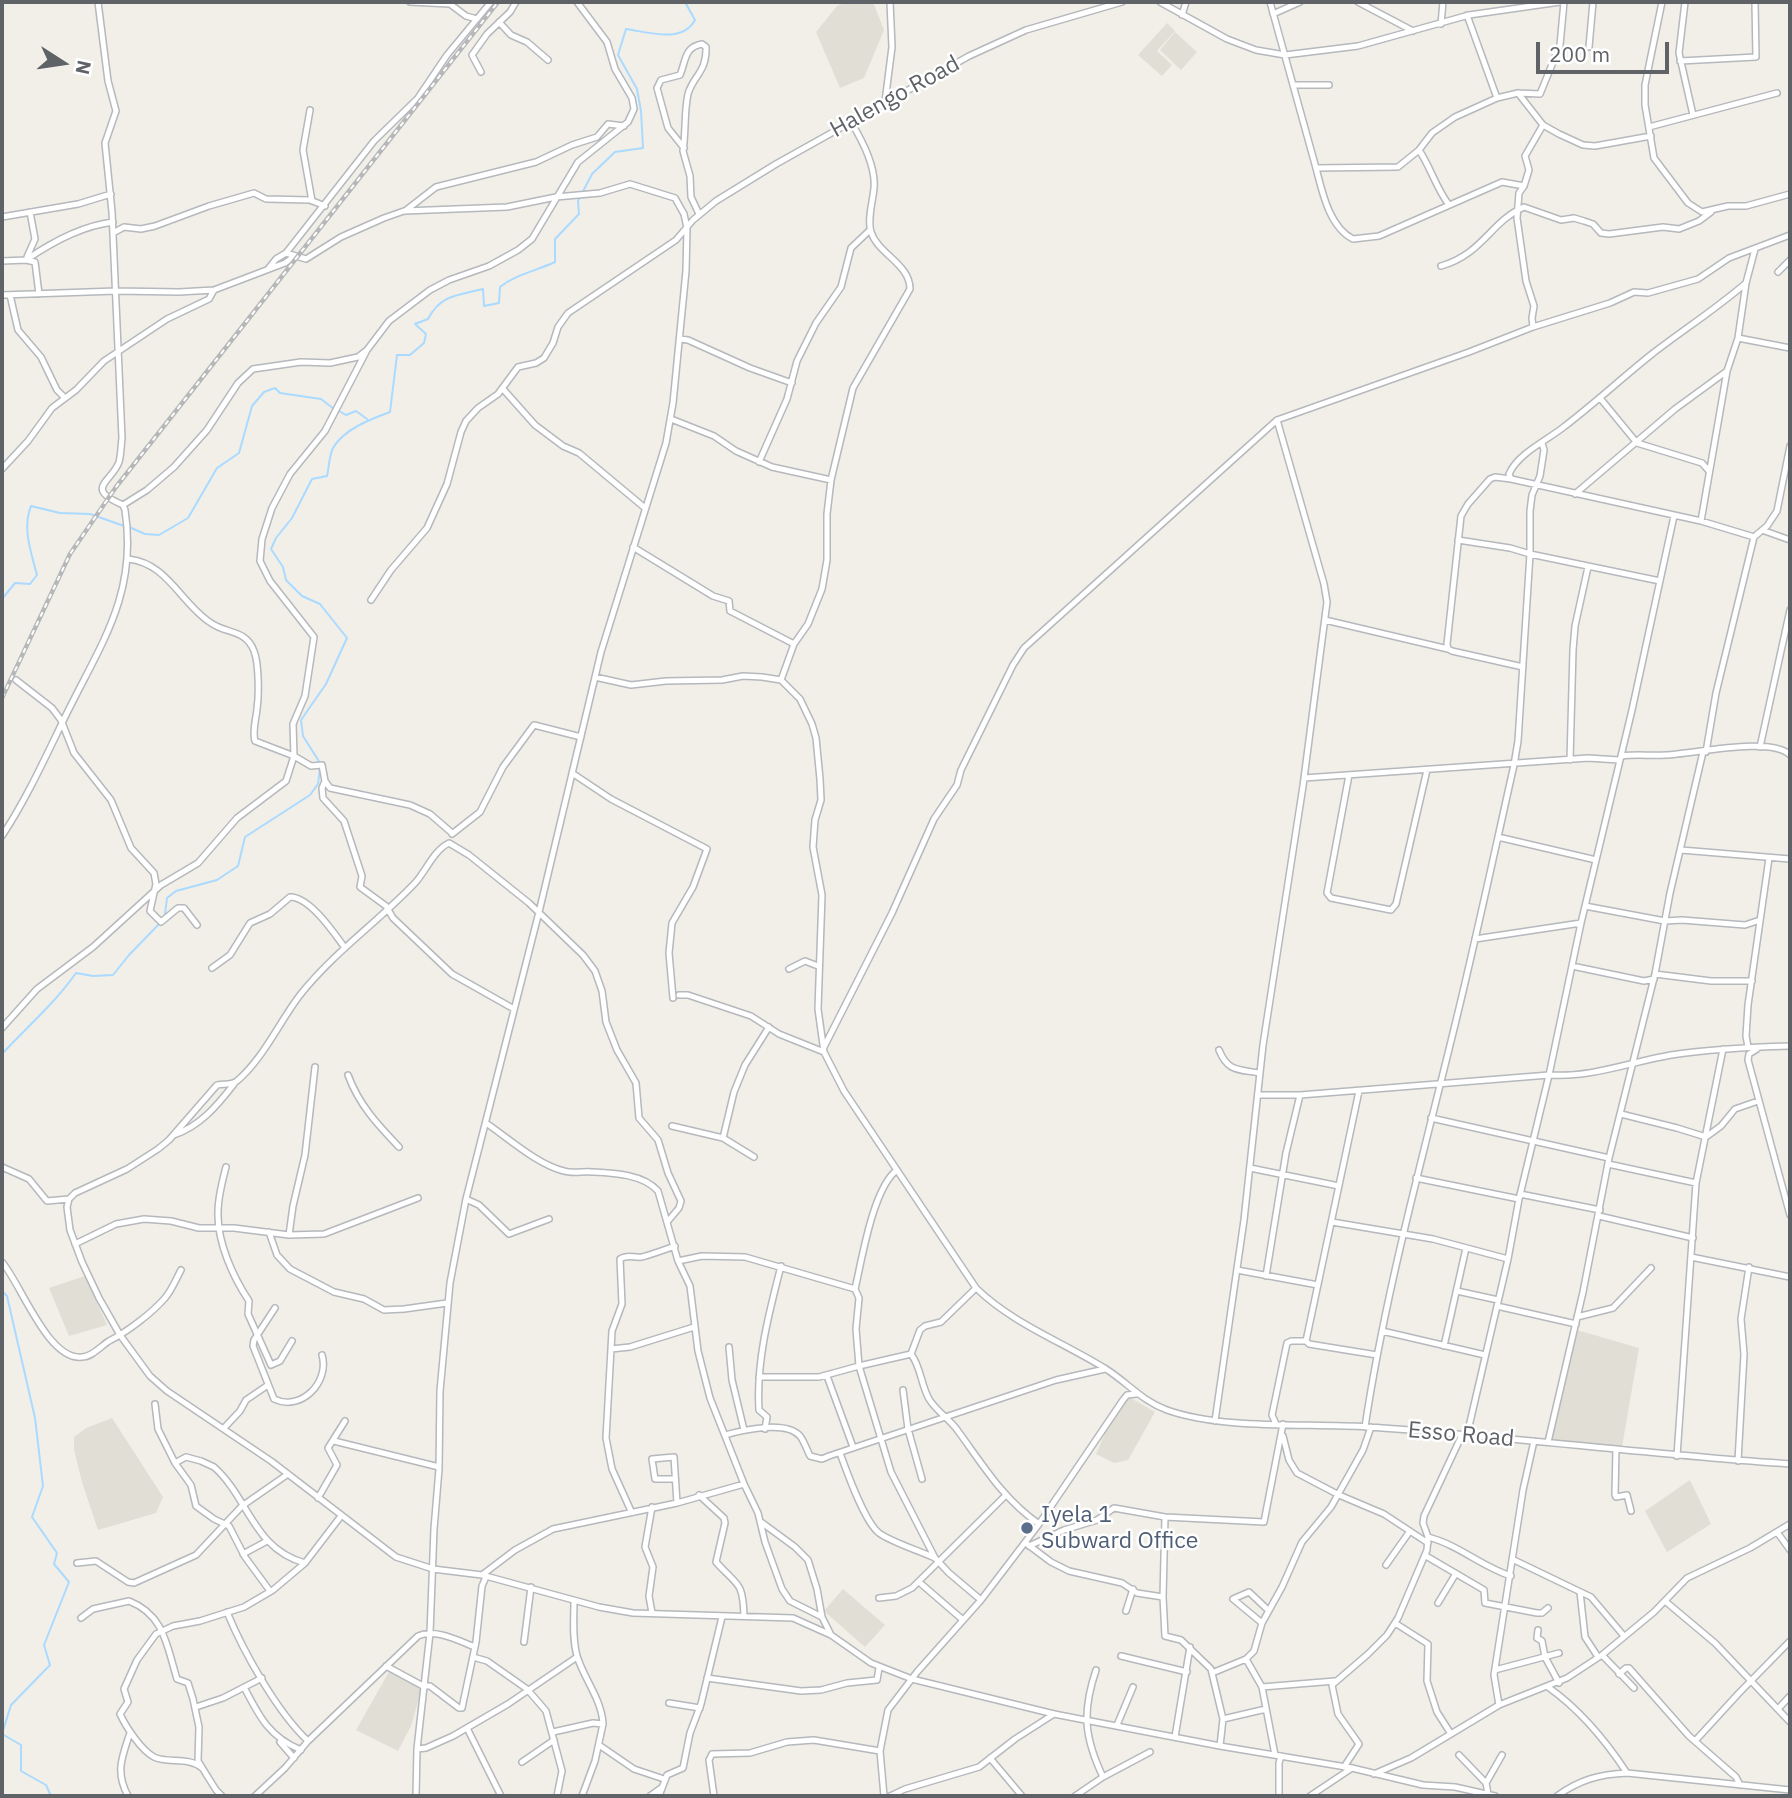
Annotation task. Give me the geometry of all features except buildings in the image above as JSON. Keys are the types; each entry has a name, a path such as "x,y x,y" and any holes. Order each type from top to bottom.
{"street":[{"path":"98,2 106,73 116,111 105,143 113,222 121,449 118,465 105,479 105,494 111,501 123,505 148,490 174,467 207,430 238,383 253,369 301,362 323,364 344,361 367,351"},
{"path":"410,2 450,4 466,16 477,19"},
{"path":"268,269 276,259 286,253 377,136 418,98 447,55 491,2"},
{"path":"481,72 472,56 487,34 516,2"},
{"path":"2,1028 37,989 93,947 155,890 198,863 237,818 286,781 294,756 293,724 305,696 314,637 270,581 260,561 259,552 268,517 287,479 318,442 367,351 388,321 437,285 489,265 527,244 559,197 581,158 624,126 633,114 632,98 615,69 607,42 577,2"},
{"path":"885,102 892,47 890,2"},
{"name":"Halengo Road","path":"371,600 391,570 427,528 447,484 466,421 503,389 518,367 537,363 544,358 561,321 568,313 671,244 699,214 751,178 885,102 1007,37 1122,2"},
{"path":"1160,2 1227,39 1256,50 1285,55 1358,46 1467,15 1562,2 1560,45 1544,88 1537,95 1518,93 1497,97 1454,117 1432,133 1404,164 1390,169 1316,167"},
{"path":"1182,15 1185,2"},
{"path":"1270,2 1325,200 1338,225 1353,239 1379,236 1503,182 1524,186"},
{"path":"1273,14 1300,2"},
{"path":"1358,2 1413,31"},
{"path":"1441,23 1443,2"},
{"path":"1589,47 1593,2"},
{"path":"1662,2 1645,85 1648,127 1654,158 1697,211 1712,212"},
{"path":"1685,2 1679,50 1693,115"},
{"path":"1681,61 1756,57 1755,2"},
{"path":"1467,15 1497,97"},
{"path":"499,23 511,35 527,42 548,60"},
{"path":"684,148 668,128 657,88 661,80 680,75 685,56 695,46 702,44 706,51 702,71 688,93 684,148 691,197 699,214"},
{"path":"1294,85 1329,85"},
{"path":"1518,93 1543,125 1559,135 1591,147 1651,136"},
{"path":"1648,127 1776,93"},
{"path":"310,110 303,150 312,201"},
{"path":"595,677 631,685 722,680 743,676 781,680 794,644 808,624 822,589 827,560 827,514 831,480 853,388 910,289 907,276 870,230 873,173 850,122"},
{"path":"404,211 436,187 523,167 597,137 608,124 624,126"},
{"path":"1533,327 1534,306 1521,253 1517,218 1519,193 1529,170 1525,156 1543,125"},
{"path":"1419,150 1432,170 1438,190 1449,205"},
{"path":"286,253 308,258 341,237 404,211 507,207 583,195 630,184 675,198 687,228 685,294 671,419 664,451 607,627 539,912 466,1199 447,1303 440,1391 439,1467 430,1633 417,1749 416,1796"},
{"path":"113,233 124,227 141,229 155,226 254,193 266,199 312,201 324,206"},
{"path":"2,217 86,202 111,194"},
{"path":"1441,267 1466,256 1518,209 1528,207 1560,220 1574,218 1593,224 1601,233 1609,234 1664,227 1679,229 1728,206 1746,205 1790,194"},
{"path":"26,260 35,239 30,212"},
{"path":"26,260 70,234 94,225 113,222"},
{"path":"759,462 787,399 797,361 820,317 841,287 850,247 870,230"},
{"path":"572,773 611,799 707,849 693,887 672,922 669,953 676,997 688,995 751,1016 789,1038 824,1050 892,913 934,818 957,785 961,771 1019,654 1042,629 1127,557 1161,522 1277,419 1533,327 1610,303 1634,292 1647,293 1698,279 1718,264 1790,235"},
{"path":"1701,522 1727,371 1738,338 1746,283 1755,249"},
{"path":"2,295 214,289 295,256"},
{"path":"2,261 26,260 36,263 39,294"},
{"path":"1778,272 1790,260"},
{"path":"1511,479 1508,474 1512,467 1651,355 1746,283"},
{"path":"2,469 28,441 52,408 118,350 167,319 207,301 214,289"},
{"path":"10,295 18,331 38,353 57,390 65,398"},
{"path":"1738,338 1790,348"},
{"path":"680,339 792,383"},
{"path":"1575,494 1685,402 1727,371"},
{"path":"503,389 535,425 563,446 579,453 645,508"},
{"path":"1600,398 1637,443 1702,463 1709,471"},
{"path":"671,419 714,436 759,462 831,480"},
{"path":"1214,1421 1237,1270 1259,1095 1259,1073 1325,620 1326,592 1277,419"},
{"path":"1212,1672 1246,1659 1254,1651 1262,1623 1302,1542 1339,1495 1363,1450 1382,1331 1514,765 1523,667 1530,511 1540,476 1542,443"},
{"path":"1548,1442 1716,693 1754,537 1771,522 1777,511 1787,481 1790,446"},
{"path":"1448,649 1447,633 1461,516 1479,490 1495,477 1701,522 1754,537"},
{"path":"2,836 30,790 114,621 125,582 128,559 123,505"},
{"path":"1344,1767 1359,1744 1338,1714 1331,1689 1335,1681 1368,1654 1395,1623 1426,1556 1428,1540 1423,1523 1424,1516 1464,1435 1508,1259 1674,516"},
{"path":"1762,530 1790,540"},
{"path":"1458,540 1510,548 1660,581"},
{"path":"632,547 713,596 729,601 730,611 778,633 794,644"},
{"path":"128,559 142,562 159,571 210,623 237,632 249,641 254,649 257,669 258,705 254,740 262,746 294,756 311,766 322,765 325,781 330,788 415,807 429,814 452,833"},
{"path":"1570,760 1574,638 1588,566"},
{"path":"1760,747 1790,610"},
{"path":"1325,620 1523,667"},
{"path":"16,680 46,701 62,723 74,752 116,809 131,848 154,873 155,890 149,909 154,917 161,922 178,908 184,908 197,925"},
{"name":"Esso Road","path":"781,680 800,699 816,738 821,800 815,820 813,847 822,895 818,1009 824,1050 844,1091 976,1288 998,1306 1124,1381 1136,1394 1169,1411 1214,1421 1276,1424 1283,1427 1368,1427 1790,1464"},
{"path":"172,1136 197,1124 272,1039 300,995 345,948 417,881 441,848 449,843 452,833 480,812 500,771 534,725 581,737"},
{"path":"1304,778 1760,747 1789,751"},
{"path":"1349,775 1327,894 1331,898 1391,910 1396,904 1427,770"},
{"path":"325,781 321,793 344,821 362,876 359,886 388,910 393,918 452,974 513,1009"},
{"path":"1498,837 1596,860"},
{"path":"449,843 469,855 539,912 583,955 595,971 602,991 606,1022 617,1050 636,1083 639,1118 658,1140 668,1173 681,1201 679,1208 668,1221"},
{"path":"1681,850 1790,859"},
{"path":"1748,1047 1746,1022 1769,858"},
{"path":"212,968 230,955 250,923 270,915 290,897 298,898 317,913 345,948"},
{"path":"1586,905 1665,921 1745,925 1760,920"},
{"path":"1475,939 1581,923"},
{"path":"789,969 805,961 818,966"},
{"path":"1572,966 1644,982 1654,976 1680,975 1719,981 1752,981"},
{"path":"723,1138 734,1092 745,1065 769,1027"},
{"path":"1259,1095 1300,1095 1549,1075 1581,1075 1672,1055 1748,1047 1790,1046"},
{"path":"1759,1047 1749,1054 1748,1060 1790,1215"},
{"path":"1677,1456 1696,1183 1723,1049"},
{"path":"1219,1050 1230,1068 1259,1073"},
{"path":"289,1235 305,1155 315,1067"},
{"path":"348,1075 366,1110 399,1147"},
{"path":"236,1081 228,1085 219,1084 214,1088 159,1149 127,1169 75,1192 69,1199 69,1224 75,1244 99,1298 120,1335 138,1362 158,1384 288,1474 396,1557 433,1569 484,1576 574,1601 633,1613 793,1618 831,1636 879,1668 912,1679 1054,1714 1352,1768 1423,1785 1495,1796"},
{"path":"1306,1341 1359,1091"},
{"path":"1266,1276 1300,1095"},
{"path":"1706,1137 1721,1126 1735,1109 1758,1101"},
{"path":"1621,1114 1706,1137"},
{"path":"1431,1118 1533,1140 1696,1183"},
{"path":"486,1123 530,1153 565,1171 645,1180 658,1191 678,1261 690,1286 703,1375 724,1435 761,1522 765,1542 786,1597 822,1617"},
{"path":"672,1126 723,1138 754,1157"},
{"path":"2,1167 29,1179 47,1201 69,1199"},
{"path":"226,1167 218,1211 220,1228 239,1286 249,1301 248,1314 268,1360 273,1365 285,1355 292,1341"},
{"path":"1250,1168 1339,1186"},
{"path":"897,1170 890,1176 878,1199 855,1289 859,1298 856,1329 859,1366 891,1472 937,1560"},
{"path":"1416,1178 1600,1213 1693,1238"},
{"path":"75,1244 116,1224 144,1219 164,1220 199,1228 315,1235 336,1231 418,1199"},
{"path":"466,1199 478,1205 509,1234 550,1219"},
{"path":"1332,1222 1405,1234 1508,1259"},
{"path":"269,1232 277,1255 290,1269 334,1292 364,1299 384,1310 447,1303"},
{"path":"631,1511 612,1469 606,1438 612,1331 622,1304 620,1258 652,1254 675,1246"},
{"path":"1444,1346 1466,1248"},
{"path":"678,1261 702,1256 745,1257 855,1289"},
{"path":"1691,1257 1790,1277"},
{"path":"2,1262 48,1337 75,1357 88,1356 120,1335 163,1300 181,1270"},
{"path":"765,1429 767,1417 759,1410 759,1377 766,1324 781,1266"},
{"path":"1738,1461 1744,1354 1741,1319 1749,1267"},
{"path":"1577,1317 1614,1308 1650,1268"},
{"path":"1237,1270 1318,1285"},
{"path":"976,1288 941,1322 920,1330 911,1354 927,1396 934,1406 946,1417 1006,1495 1039,1524"},
{"path":"1457,1291 1576,1324"},
{"path":"275,1308 253,1346 276,1400 300,1400 317,1385 324,1365 322,1355"},
{"path":"611,1349 630,1347 694,1327"},
{"path":"1382,1331 1485,1355"},
{"path":"1276,1424 1272,1415 1287,1343 1306,1341 1309,1344 1377,1355"},
{"path":"729,1347 732,1380 744,1430"},
{"path":"759,1377 827,1376 911,1354"},
{"path":"724,1435 774,1427 792,1430 800,1436 810,1456 816,1458 881,1441 908,1429 1056,1380 1105,1369"},
{"path":"827,1376 853,1447"},
{"path":"224,1428 246,1400 268,1385"},
{"path":"903,1391 908,1429 922,1479"},
{"path":"884,1796 880,1751 886,1715 912,1679 1027,1544 1123,1400 1127,1395 1136,1394"},
{"path":"155,1404 158,1429 175,1463 191,1485 196,1506 214,1519 225,1523 234,1533 243,1554 270,1591"},
{"path":"318,1498 337,1465 328,1450 345,1421"},
{"path":"1027,1544 1097,1520 1114,1508 1165,1517 1264,1522 1283,1427"},
{"path":"1283,1427 1289,1460 1297,1473 1384,1514 1428,1540 1452,1546 1491,1569 1511,1576"},
{"path":"334,1441 439,1467"},
{"path":"1499,1705 1495,1670 1534,1441"},
{"path":"1616,1449 1615,1494 1616,1497 1627,1495 1631,1511"},
{"path":"840,1453 862,1507 875,1529 937,1560 981,1600"},
{"path":"675,1479 655,1479 652,1459 673,1456 675,1479 677,1503"},
{"path":"175,1463 181,1458 190,1458 214,1467 267,1541 289,1558 305,1563"},
{"path":"77,1563 96,1561 128,1582 134,1583 196,1555 242,1506 288,1474"},
{"path":"386,1666 424,1686 430,1686 461,1708 475,1647 484,1576 515,1550 553,1529 677,1503 744,1484"},
{"path":"699,1495 724,1518 716,1562 741,1588 744,1595 744,1616"},
{"path":"879,1598 905,1593 919,1582 937,1560 1006,1495"},
{"path":"652,1507 645,1547 653,1567 649,1596 652,1613"},
{"path":"202,1768 192,1762 155,1758 131,1733 120,1714 128,1701 124,1689 141,1654 150,1640 162,1630 244,1607 270,1591 305,1563 341,1516"},
{"path":"1165,1517 1165,1636 1181,1640 1209,1665 1223,1719 1220,1746"},
{"path":"761,1522 808,1560 822,1617 831,1636"},
{"path":"1374,1774 1411,1758 1499,1705 1559,1683 1600,1656 1665,1601 1687,1578 1750,1548 1790,1524"},
{"path":"1386,1565 1410,1531"},
{"path":"1777,1531 1790,1550"},
{"path":"243,1554 267,1541"},
{"path":"1027,1544 1069,1572 1122,1583 1141,1594 1163,1597"},
{"path":"1426,1556 1484,1590 1485,1603 1542,1613 1548,1608"},
{"path":"1514,1560 1597,1602 1624,1636"},
{"path":"1438,1603 1455,1575"},
{"path":"919,1582 963,1620"},
{"path":"524,1642 531,1587"},
{"path":"1126,1611 1133,1589"},
{"path":"1262,1623 1233,1599 1249,1592 1268,1610"},
{"path":"1580,1592 1585,1637 1600,1656 1634,1688"},
{"path":"80,1618 93,1609 129,1601 149,1613 162,1630 176,1678 188,1683 199,1734 197,1758 222,1796"},
{"path":"574,1601 573,1629 578,1657 594,1689 603,1723 599,1745 582,1796"},
{"path":"1665,1601 1715,1643 1790,1722"},
{"path":"227,1612 237,1636 282,1711 308,1741"},
{"path":"659,1796 664,1779 671,1772 683,1768 722,1617"},
{"path":"1395,1623 1428,1644 1425,1671 1428,1686 1437,1712 1451,1734"},
{"path":"1538,1630 1536,1638 1542,1641 1545,1657 1559,1683"},
{"path":"255,1796 295,1758 308,1741 418,1636 430,1633 475,1647"},
{"path":"1695,1741 1790,1641"},
{"path":"1175,1737 1190,1647"},
{"path":"1495,1670 1559,1653"},
{"path":"1122,1656 1187,1672"},
{"path":"473,1657 482,1658 527,1689 546,1711 562,1771 557,1796"},
{"path":"417,1749 447,1740 508,1704 578,1657"},
{"path":"1246,1659 1262,1687 1278,1756 1279,1796"},
{"path":"707,1678 752,1686 813,1691 846,1683 877,1680 879,1668"},
{"path":"1619,1674 1629,1668 1695,1741 1736,1777 1740,1785"},
{"path":"1096,1670 1087,1703 1087,1735 1103,1777"},
{"path":"195,1707 223,1698 262,1678"},
{"path":"1262,1687 1335,1681"},
{"path":"244,1687 258,1713 295,1758"},
{"path":"1116,1725 1133,1687"},
{"path":"1548,1688 1606,1744 1627,1773"},
{"path":"1778,1709 1790,1696"},
{"path":"669,1703 700,1709"},
{"path":"1223,1719 1266,1709"},
{"path":"890,1796 905,1789 972,1770 1054,1714"},
{"path":"553,1732 603,1723"},
{"path":"467,1728 501,1796"},
{"path":"128,1796 121,1783 120,1764 131,1733"},
{"path":"279,1739 301,1750"},
{"path":"522,1762 554,1740"},
{"path":"714,1796 709,1760 712,1755 750,1753 787,1742 814,1740 880,1751"},
{"path":"599,1745 634,1769 664,1779"},
{"path":"1075,1796 1103,1777 1150,1752"},
{"path":"1459,1755 1486,1783 1488,1794"},
{"path":"1486,1783 1502,1755"},
{"path":"990,1758 1022,1796"},
{"path":"1310,1796 1352,1768"},
{"path":"1558,1796 1566,1789 1592,1778 1605,1774 1627,1773 1790,1790"},
{"path":"650,1796 661,1788"}],"shaded area":[{"path":"847,2 873,2 884,30 864,78 840,88 816,32 837,6"},
{"path":"1167,23 1175,31 1157,51 1172,65 1162,76 1138,55"},
{"path":"1175,32 1197,52 1181,70 1160,50"},
{"path":"85,1276 107,1325 69,1336 49,1288"},
{"path":"1577,1330 1639,1348 1622,1447 1551,1440"},
{"path":"1129,1397 1155,1412 1128,1460 1114,1463 1096,1454 1108,1427"},
{"path":"112,1418 163,1497 156,1513 98,1530 82,1482 74,1450 74,1437 86,1428"},
{"path":"1690,1480 1711,1524 1667,1552 1645,1511"},
{"path":"843,1589 885,1625 865,1647 824,1611"},
{"path":"390,1670 422,1688 411,1726 398,1751 356,1730"}],"waterway":[{"path":"320,763 303,736 301,720 326,684 347,638 320,604 302,596 286,580 283,567 271,549 276,538 292,518 312,479 327,476 332,451 338,441 358,426 390,412 397,355 410,355 424,343 426,334 415,324 428,319 444,301 466,293 483,289 484,306 499,303 500,287 519,276 555,262 555,239 579,214 578,201 592,174 615,152 643,148 637,89 618,55 626,29 664,35 682,32 689,27 695,20 685,2"},
{"path":"129,527 145,534 159,535 188,518 217,468 239,453 252,406 264,392 275,388 280,393 321,399 334,409"},
{"path":"339,411 346,415 356,411 367,419"},
{"path":"2,599 15,583 30,584 37,575 27,531 31,506 60,513 90,514 124,526"},
{"path":"165,914 167,898 176,891 217,880 238,866 245,837 310,795 318,784 320,768"},
{"path":"2,1054 50,1005 76,973 113,975 161,922"},
{"path":"2,1291 7,1296 35,1418 43,1486 32,1517 57,1553 54,1564 69,1582 44,1645 50,1665 11,1705 2,1734 21,1745 21,1771 46,1785 51,1796"}],"railway":[{"path":"2,698 70,554 116,487 498,2"}],"place":[{"name":"Iyela 1 Subward Office","path":"1027,1528"}]}
